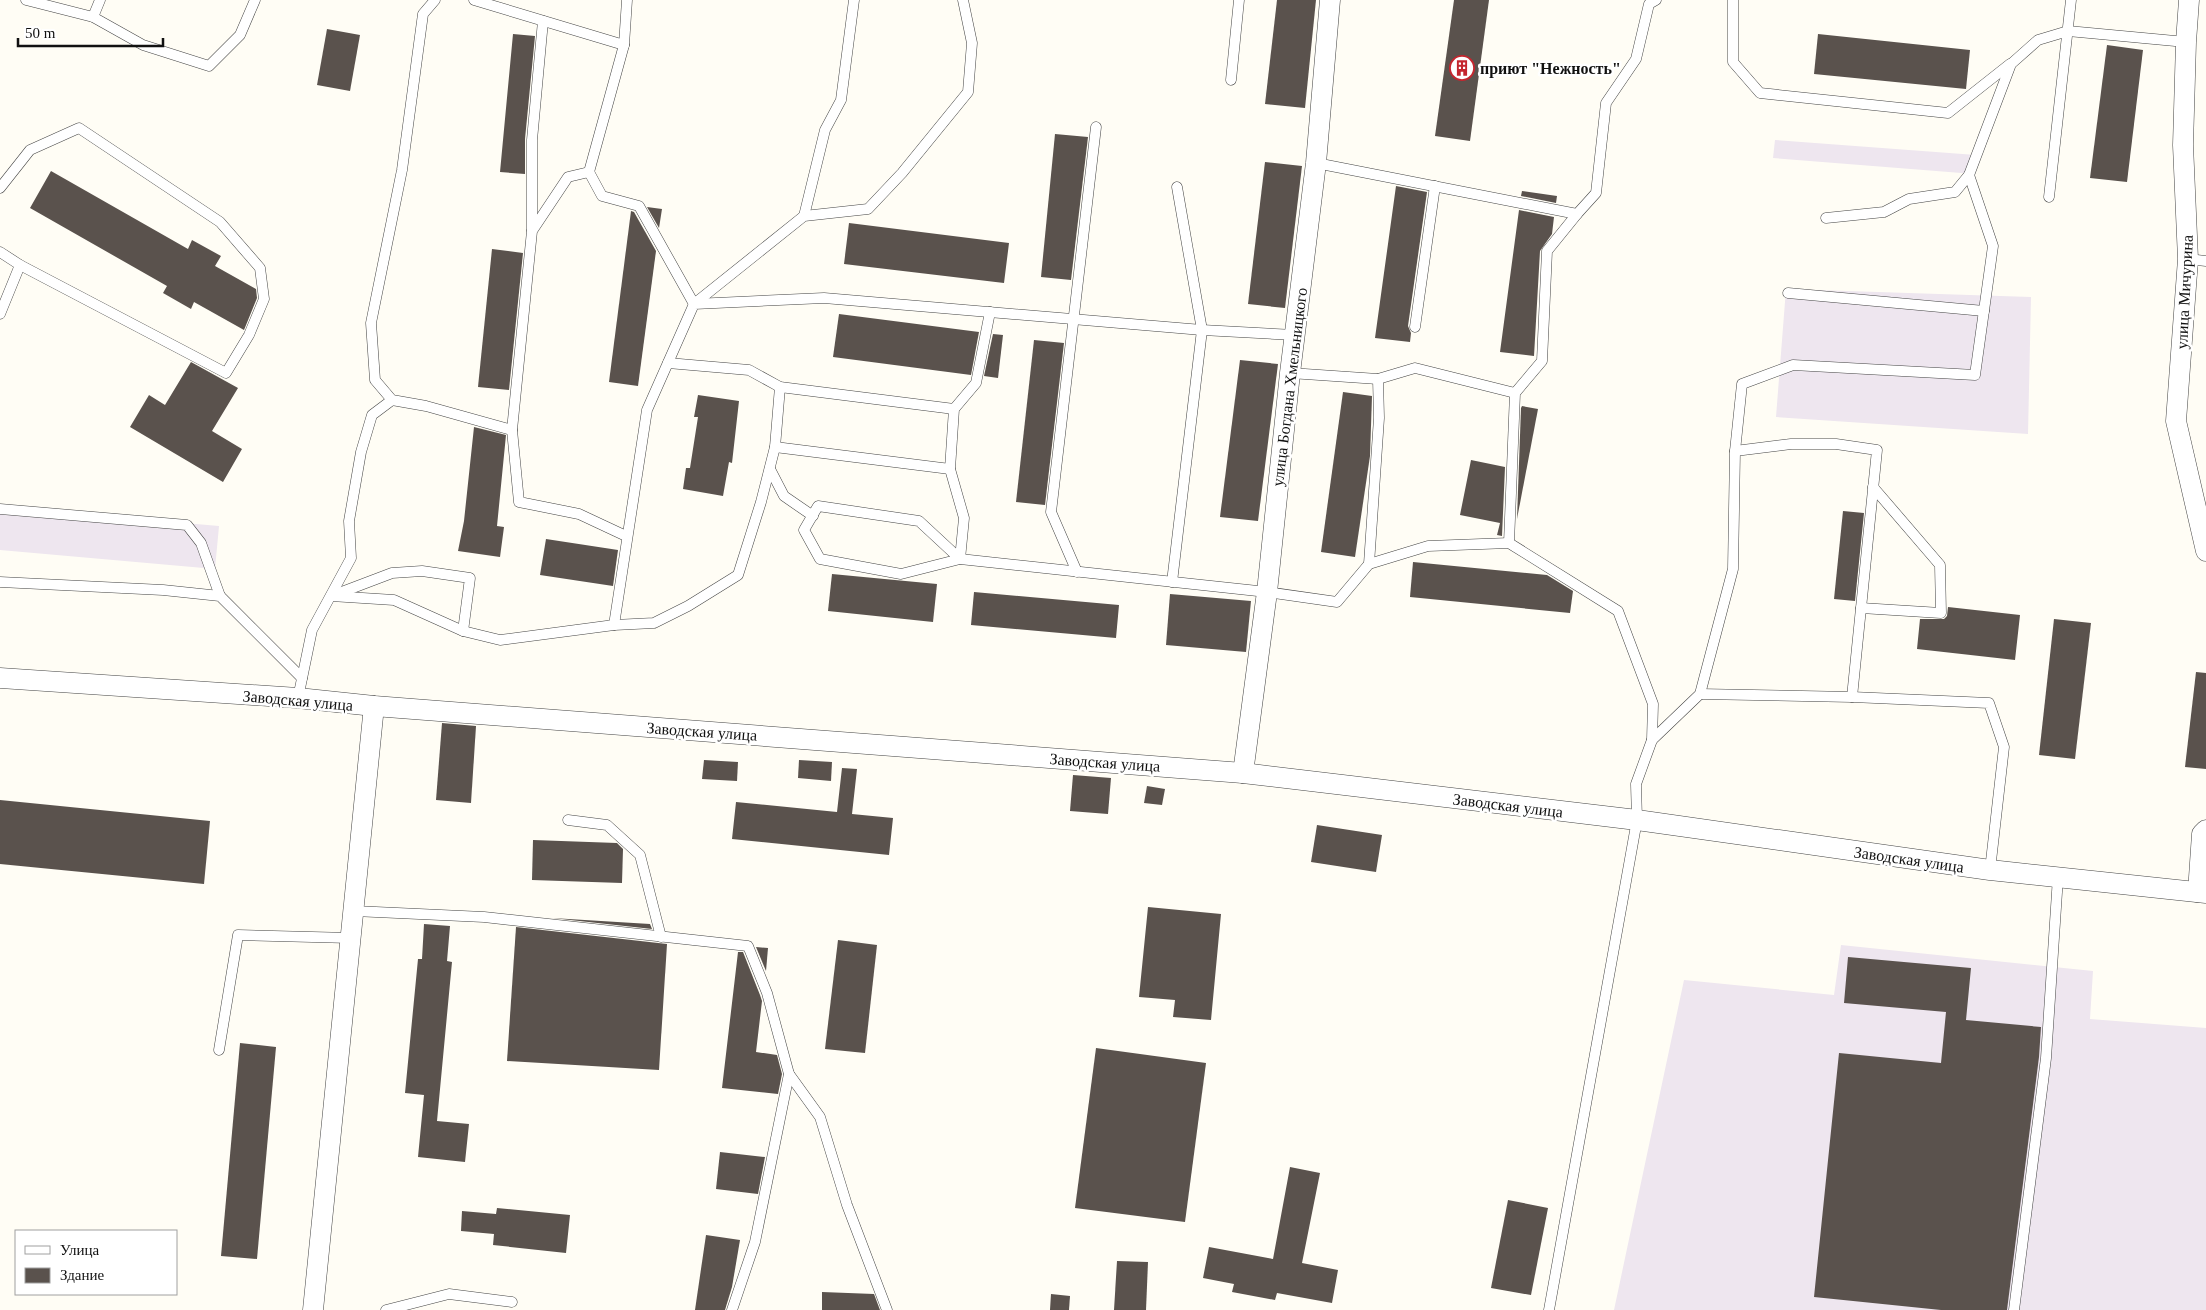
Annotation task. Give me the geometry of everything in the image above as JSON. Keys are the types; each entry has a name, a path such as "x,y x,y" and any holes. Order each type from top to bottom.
{"street":[{"name":"улица Богдана Хмельницкого","path":"1243,773 1267,592 1290,373 1316,163 1330,0"},
{"name":"улица Мичурина","path":"2189,0 2183,145 2197,260 2176,420 2206,551"},
{"name":"Заводская улица","path":"0,678 298,698 374,706 1243,773 1637,820 1990,870 2202,892"},
{"path":"313,1310 374,706"},
{"path":"2202,892 2202,834 2206,830"}],"lane":[{"path":"26,0 93,17 144,45 209,66 240,36 255,0"},
{"path":"93,17 100,0"},
{"path":"435,0 423,14 402,170 371,323 375,380 392,400 426,406 512,430"},
{"path":"474,0 624,45"},
{"path":"627,0 624,45 589,172 602,196 639,206 694,304"},
{"path":"804,216 825,130 841,100 854,0"},
{"path":"614,625 626,536 647,410 694,304 804,216 868,209 902,173 968,92 972,44 963,0"},
{"path":"1231,80 1239,0"},
{"path":"1509,543 1515,393 1542,362 1547,251 1596,193 1606,103 1636,59 1649,4 1656,0"},
{"path":"1733,0 1733,62 1760,93 1948,113 2038,40 2068,31 2186,42"},
{"path":"2049,197 2071,0"},
{"path":"543,21 532,140 532,231 512,430 519,502 579,514 626,536"},
{"path":"1826,218 1884,212 1909,199 1955,192 1969,175 2010,64"},
{"path":"1077,572 1051,512 1096,127"},
{"path":"0,188 30,150 79,128 220,222 260,268 264,299 250,335 226,373 20,265 0,252"},
{"path":"1316,163 1577,214"},
{"path":"532,231 568,177 589,172"},
{"path":"1652,740 1700,694 1733,569 1734,451 1742,384 1793,365 1975,374 1993,246 1969,175"},
{"path":"1415,327 1435,186"},
{"path":"1172,582 1202,330 1178,187"},
{"path":"0,314 20,265"},
{"path":"1788,293 1984,311"},
{"path":"694,304 824,298 1202,330 1295,335"},
{"path":"960,559 964,518 950,469 954,409 976,384 990,312"},
{"path":"668,363 749,370 780,387 954,409"},
{"path":"1290,373 1378,379 1415,368 1515,393"},
{"path":"1369,564 1379,418 1378,379"},
{"path":"331,596 394,600 463,631 500,640 614,625 654,623 688,606 738,575 775,447 780,387"},
{"path":"298,698 312,630 350,558 349,521 361,452 372,414 392,400"},
{"path":"1734,451 1792,444 1836,444 1877,450 1852,696"},
{"path":"775,447 950,469"},
{"path":"770,469 784,496 813,516"},
{"path":"1861,608 1941,613 1940,565 1873,488"},
{"path":"960,559 919,521 818,506 804,530 820,559 901,574 960,559 1267,592 1337,602 1369,564 1428,546 1509,543 1618,611 1653,704 1652,740 1636,784 1637,820 1549,1310"},
{"path":"0,508 187,525 202,544 220,596 302,678"},
{"path":"331,596 392,573 422,572 470,578 463,631"},
{"path":"0,582 163,590 220,596"},
{"path":"1700,694 1852,696 1989,703 2004,747 1990,870"},
{"path":"568,820 607,825 640,855 661,937"},
{"path":"2014,1310 2046,1058 2058,877"},
{"path":"354,911 484,917 748,946 767,993 790,1074 820,1118 847,1205 887,1310"},
{"path":"219,1050 238,935 351,938"},
{"path":"732,1310 755,1242 790,1074"},
{"path":"386,1310 449,1294 512,1302"}],"shaded area":[{"path":"1775,140 1976,155 1974,174 1773,158"},
{"path":"1786,289 2031,297 2028,434 1776,417"},
{"path":"0,507 219,526 215,569 0,550"},
{"path":"1841,945 2093,971 2090,1019 2206,1028 2206,1310 1614,1310 1684,980 1834,995"}],"building":[{"path":"1277,0 1316,0 1305,108 1265,104"},
{"name":"приют \"Нежность\"","path":"1454,0 1489,0 1470,141 1435,136"},
{"path":"327,29 360,35 350,91 317,85"},
{"path":"513,34 535,36 525,139 525,174 500,172"},
{"path":"1818,34 1970,50 1966,89 1814,74"},
{"path":"2107,45 2143,50 2127,182 2090,178"},
{"path":"1055,134 1088,137 1071,280 1041,277"},
{"path":"1265,162 1302,166 1285,308 1248,304"},
{"path":"51,171 188,249 192,240 221,256 215,266 256,289 257,298 244,330 194,302 191,309 163,293 167,286 30,208"},
{"path":"1396,186 1427,192 1408,326 1411,333 1410,342 1375,338"},
{"path":"1522,191 1557,196 1556,203 1521,196"},
{"path":"647,207 662,209 659,228"},
{"path":"1519,210 1554,217 1552,234 1540,251 1534,356 1500,352"},
{"path":"631,211 634,212 656,251 638,386 609,382"},
{"path":"849,223 1009,243 1004,283 844,264"},
{"path":"492,249 523,253 509,390 478,387"},
{"path":"839,314 979,332 971,375 833,357"},
{"path":"993,334 1003,335 998,378 984,376"},
{"path":"1034,340 1064,343 1045,505 1016,502"},
{"path":"1240,360 1278,364 1258,521 1220,517"},
{"path":"191,362 238,388 212,431 242,449 223,482 130,427 149,395 165,405"},
{"path":"1343,392 1372,396 1370,456 1355,557 1321,552"},
{"path":"698,395 739,401 732,463 729,462 723,496 683,489 686,468 690,468 698,417 694,417"},
{"path":"1522,406 1538,409 1517,519 1521,408"},
{"path":"474,427 506,435 497,526 504,527 500,557 458,551 464,521"},
{"path":"1471,460 1505,467 1502,536 1497,535 1500,523 1460,515"},
{"path":"1843,511 1864,513 1855,601 1834,599"},
{"path":"546,539 618,550 613,586 540,575"},
{"path":"1413,562 1547,575 1573,591 1570,613 1410,597"},
{"path":"832,574 937,584 933,622 828,611"},
{"path":"974,592 1119,605 1116,638 971,625"},
{"path":"1170,594 1251,601 1246,652 1166,645"},
{"path":"1948,607 2020,615 2015,660 1917,649 1920,619 1944,619 1947,616"},
{"path":"2054,619 2091,623 2075,759 2039,755"},
{"path":"2196,672 2206,673 2206,769 2185,767"},
{"path":"442,723 476,726 471,803 436,800"},
{"path":"704,760 738,762 737,781 702,779"},
{"path":"799,760 832,762 831,781 798,778"},
{"path":"842,768 857,769 852,814 893,818 889,855 732,839 736,802 837,812"},
{"path":"1073,775 1111,778 1108,814 1070,811"},
{"path":"1147,786 1165,789 1162,805 1144,803"},
{"path":"0,800 210,821 204,884 0,864"},
{"path":"1317,825 1382,835 1376,872 1311,862"},
{"path":"533,840 617,843 623,849 622,883 532,880"},
{"path":"1148,907 1221,914 1211,1020 1173,1017 1175,1000 1139,997"},
{"path":"552,918 650,924 652,929"},
{"path":"424,924 450,926 447,961 452,962 437,1121 469,1124 465,1162 418,1157 424,1095 405,1093 418,959 422,959"},
{"path":"516,927 667,944 659,1070 507,1061"},
{"path":"838,940 877,945 865,1053 825,1049"},
{"path":"756,947 768,948 766,971"},
{"path":"738,952 743,952 762,1001 756,1052 777,1055 782,1074 778,1094 722,1088"},
{"path":"1848,957 1971,968 1966,1020 2041,1027 2039,1057 2007,1310 1941,1310 1814,1297 1839,1053 1941,1063 1946,1012 1844,1003"},
{"path":"240,1043 276,1047 257,1259 221,1256"},
{"path":"1096,1048 1206,1063 1185,1222 1075,1208"},
{"path":"720,1152 765,1157 758,1194 716,1189"},
{"path":"1290,1167 1320,1173 1302,1263 1338,1270 1332,1303 1277,1293 1275,1300 1232,1292 1234,1284 1203,1278 1209,1247 1273,1259"},
{"path":"1508,1200 1548,1208 1531,1295 1491,1288"},
{"path":"497,1208 570,1215 566,1253 493,1245 494,1234 461,1231 462,1211 496,1214"},
{"path":"706,1235 740,1240 732,1287 725,1310 695,1310"},
{"path":"1117,1261 1148,1262 1146,1310 1114,1310"},
{"path":"822,1292 874,1294 880,1310 822,1310"},
{"path":"1051,1294 1070,1296 1069,1310 1050,1310"}],"place":[{"name":"приют \"Нежность\"","path":"1462,68"}]}
